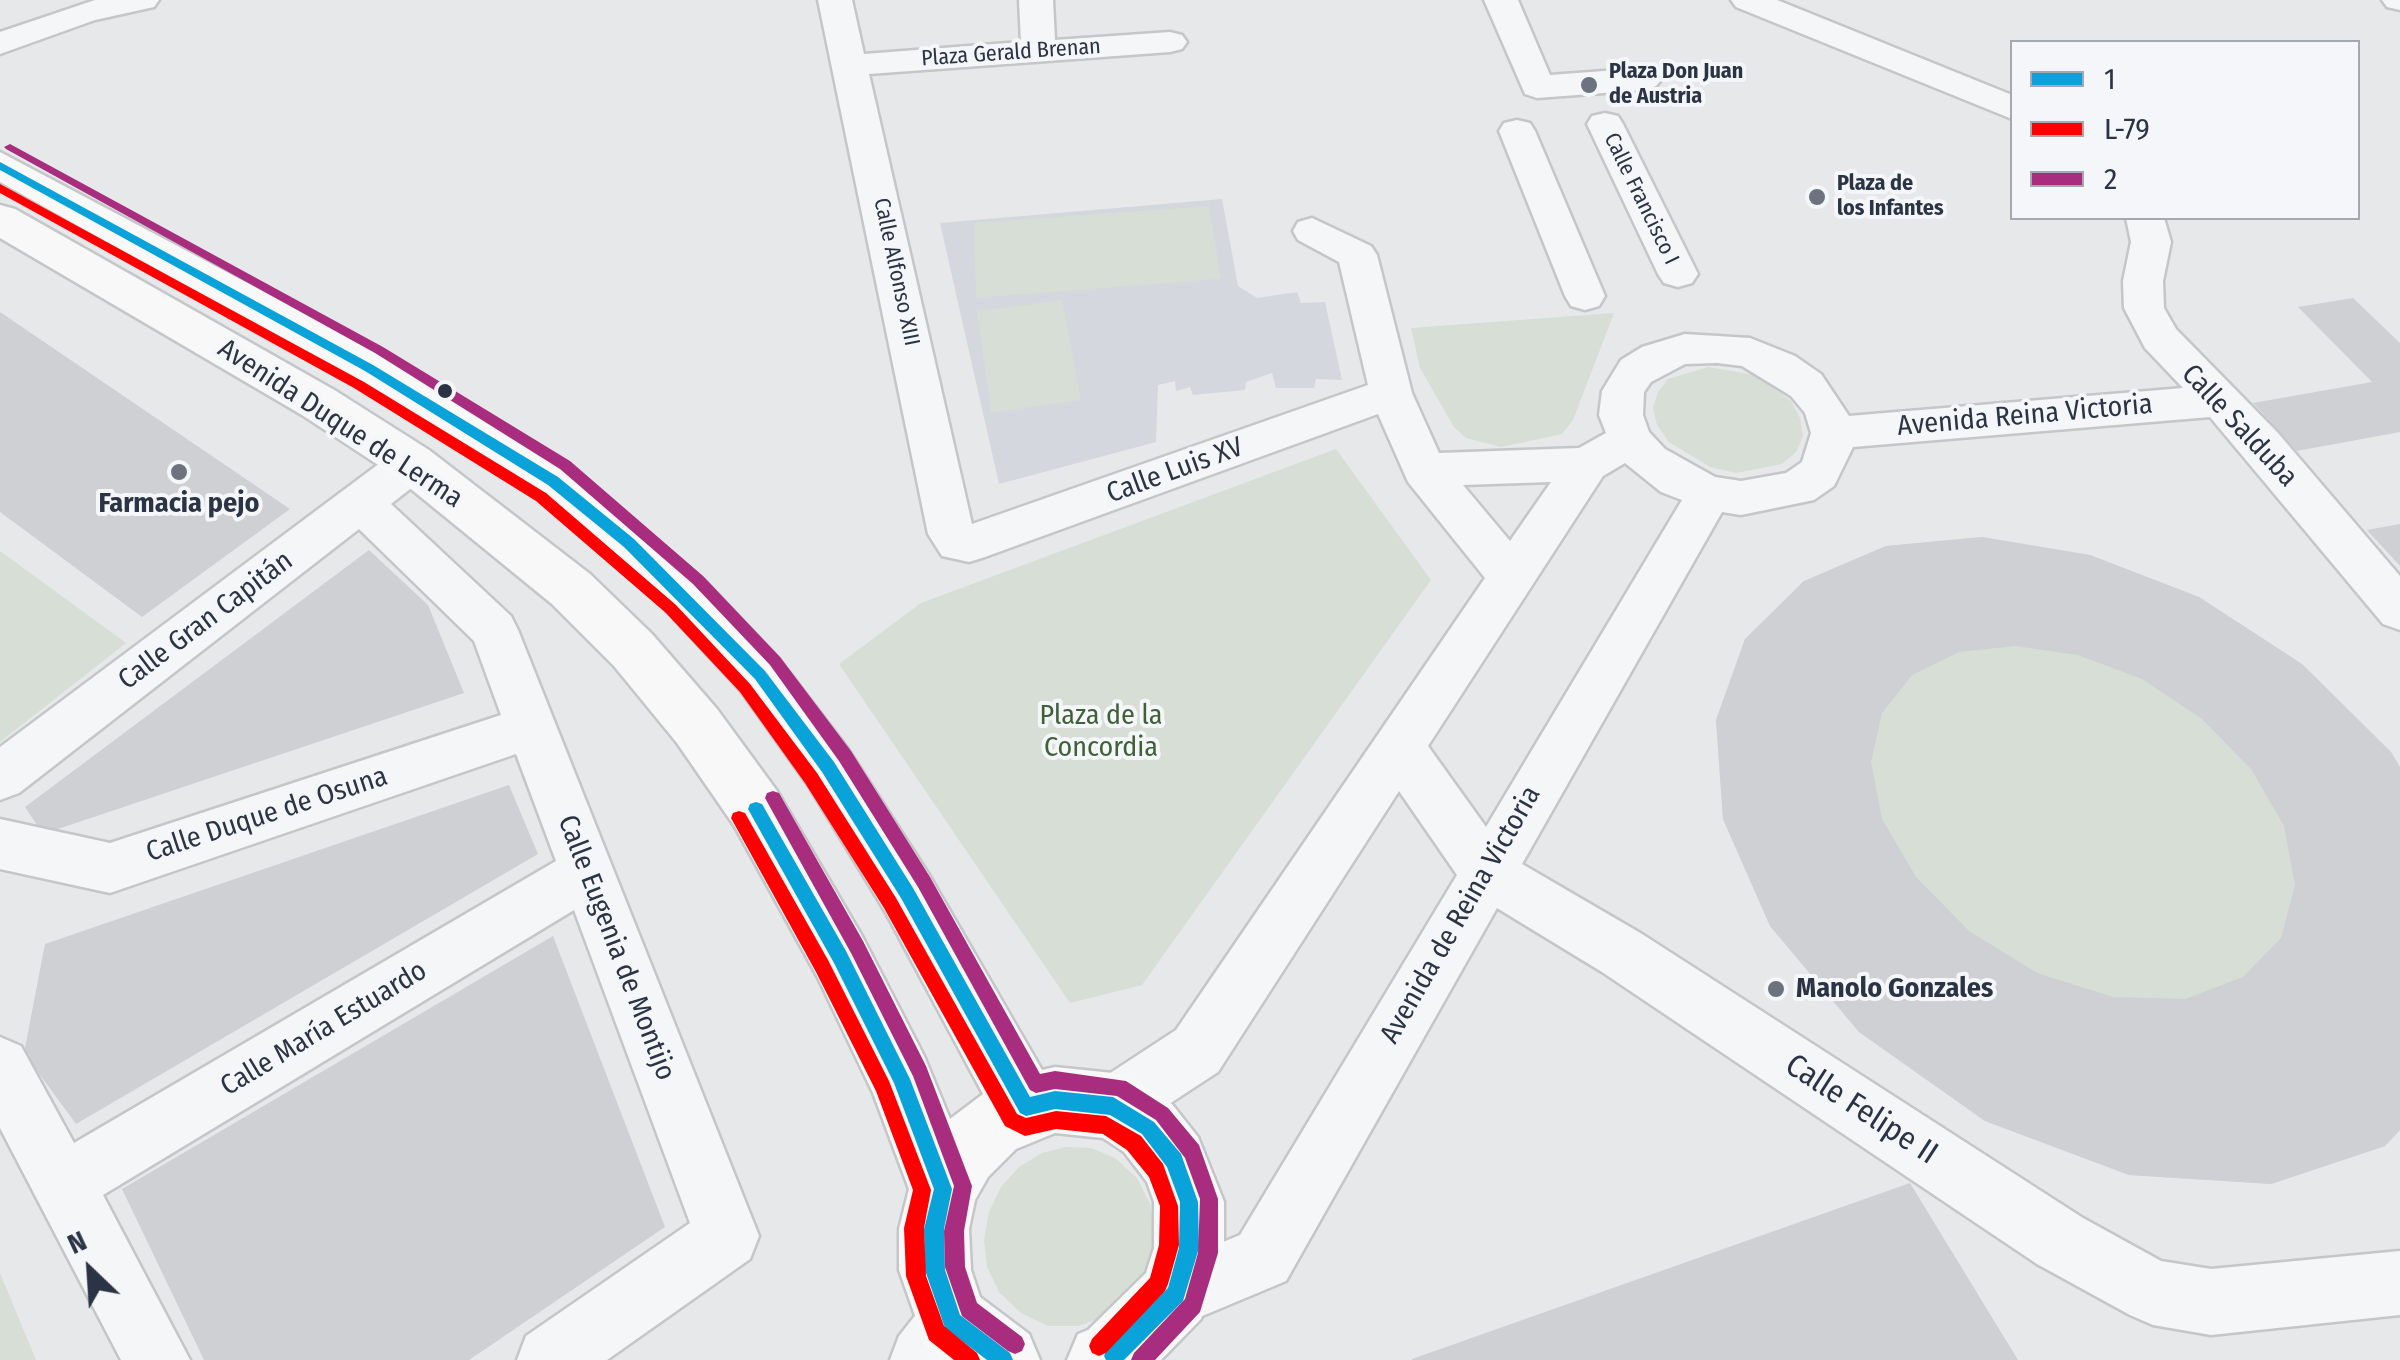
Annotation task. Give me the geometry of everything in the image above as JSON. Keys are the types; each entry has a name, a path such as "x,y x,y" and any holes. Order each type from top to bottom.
{"main road":[{"name":"Avenida Duque de Lerma","path":"0,165 368,368 553,481 628,543 760,675 828,767 907,893 1026,1107"},
{"name":"Avenida Duque de Lerma","path":"12,234 318,403 412,464 571,589 633,650 696,726 756,810 840,957 900,1079 943,1189"},
{"path":"959,1347 936,1270 934,1229 943,1189 973,1144 992,1125 1026,1107 1055,1100 1084,1100 1113,1106 1148,1128 1174,1161 1189,1202 1190,1248 1176,1294 1111,1359"}],"street":[{"path":"0,44 86,12 142,0"},
{"name":"Calle Alfonso XIII","path":"835,0 951,534 958,543"},
{"path":"1036,0 1039,50"},
{"path":"1501,0 1536,87 1644,80"},
{"path":"1748,0 2010,107"},
{"path":"0,16 86,12"},
{"name":"Plaza Gerald Brenan","path":"852,65 1170,42"},
{"name":"Calle Francisco I","path":"1604,124 1678,274"},
{"path":"1517,130 1586,296"},
{"name":"Calle Salduba","path":"2145,220 2151,242 2143,281 2144,308 2160,338 2262,445 2400,610"},
{"path":"1312,231 1358,255 1391,393 1424,470 1513,578"},
{"path":"1113,1106 1197,1051 1513,578 1608,451 1621,414 1623,391 1646,364 1685,348 1750,353 1806,385 1824,408 1833,432 1830,456 1818,474 1798,488 1741,498 1710,493 1677,480 1649,461 1608,451 1424,470"},
{"name":"Calle Luis XV","path":"958,543 969,544 1391,393"},
{"name":"Avenida Reina Victoria","path":"1833,432 2216,400"},
{"name":"Calle Gran Capitán","path":"0,778 412,464"},
{"name":"Avenida de Reina Victoria","path":"1176,1294 1262,1258 1710,493"},
{"name":"Calle Eugenia de Montijo","path":"361,502 494,630 726,1236 550,1360"},
{"name":"Calle Duque de Osuna","path":"0,844 110,868 532,727"},
{"name":"Calle Felipe II","path":"1401,750 1486,872 1622,952 2060,1241 2153,1292 2211,1302 2400,1283"},
{"name":"Calle María Estuardo","path":"62,1185 587,872"},
{"path":"0,1067 157,1360"}],"shaded area":[{"path":"1222,199 1238,286 1257,298 1297,292 1301,303 1325,302 1342,380 1316,379 1314,388 1276,388 1272,373 1246,382 1245,390 1193,395 1190,387 1176,391 1175,381 1158,385 1156,442 999,484 940,223"}],"green space":[{"path":"1209,206 1221,279 976,298 974,223"},
{"path":"1062,300 1081,400 991,413 977,311"},
{"path":"1614,313 1573,420 1562,434 1501,447 1466,438 1454,427 1420,368 1411,328"},
{"path":"1708,367 1755,375 1791,401 1803,436 1796,452 1782,464 1736,473 1710,467 1669,442 1657,425 1653,408 1658,392 1668,379"},
{"name":"Plaza de la Concordia","path":"1336,449 1431,580 1142,985 1070,1003 839,664 921,603"},
{"path":"1982,537 2090,555 2199,597 2302,664 2391,752 2400,767 2400,1130 2385,1146 2271,1184 2129,1175 1985,1121 1859,1032 1770,926 1723,819 1716,720 1745,639 1804,581 1886,546"},
{"path":"0,551 126,643 0,742"},
{"path":"1066,1147 1091,1148 1115,1158 1137,1178 1150,1204 1154,1234 1148,1266 1132,1294 1108,1315 1079,1326 1048,1326 1021,1313 999,1292 987,1267 984,1240 989,1212 1001,1187 1019,1167 1042,1153"},
{"path":"0,1273 36,1360 0,1360"}],"building":[{"path":"2353,298 2400,343 2400,432 2297,451 2253,403 2372,382 2298,307"},
{"path":"0,312 290,509 142,617 0,512"},
{"path":"2400,524 2400,566 2367,530"},
{"path":"1982,537 2090,555 2199,597 2302,664 2391,752 2400,767 2400,1130 2385,1146 2271,1184 2129,1175 1985,1121 1859,1032 1770,926 1723,819 1716,720 1745,639 1804,581 1886,546","holes":["2015,646 2078,655 2142,679 2202,719 2251,769 2284,826 2295,885 2281,938 2243,977 2185,999 2113,997 2037,973 1969,931 1916,877 1882,819 1871,762 1882,713 1912,675 1959,652"]},
{"path":"369,550 428,605 464,693 43,834 25,807"},
{"path":"509,785 538,854 76,1124 24,1053 45,944"},
{"path":"553,936 665,1227 469,1360 204,1360 122,1189"},
{"path":"1910,1183 2018,1360 1412,1360 1412,1359"}],"transit line":[{"name":"2","path":"10,147 379,350 565,465 698,580 775,661 845,756 924,882 1036,1084 1055,1080 1120,1087 1162,1114 1192,1152 1209,1199 1208,1253 1193,1305 1141,1360"},
{"name":"1","path":"0,165 369,368 553,481 629,543 760,675 828,767 907,893 1026,1107"},
{"name":"L-79","path":"0,188 359,385 541,497 671,609 745,688 811,778 890,903 1011,1120 1025,1127 1056,1120 1106,1125 1134,1143 1156,1171 1169,1206 1169,1245 1158,1284 1099,1346"},
{"name":"2","path":"773,798 857,947 920,1072 963,1186 954,1231 955,1267 969,1309 1015,1344"},
{"name":"1","path":"756,809 840,957 901,1079 943,1189"},
{"name":"L-79","path":"739,818 822,966 883,1087 922,1190 914,1228 916,1276 936,1333 970,1360"},
{"name":"1","path":"1026,1107 1055,1100 1113,1106 1148,1128 1174,1161 1189,1202 1189,1248 1176,1294 1114,1356"},
{"name":"1","path":"943,1189 934,1229 935,1270 952,1321 1003,1360"}],"place":[{"name":"Plaza Don Juan de Austria","path":"1589,85"},
{"name":"Plaza de los Infantes","path":"1817,197"},
{"name":"Farmacia pejo","path":"179,472"},
{"name":"Manolo Gonzales","path":"1776,989"}]}
